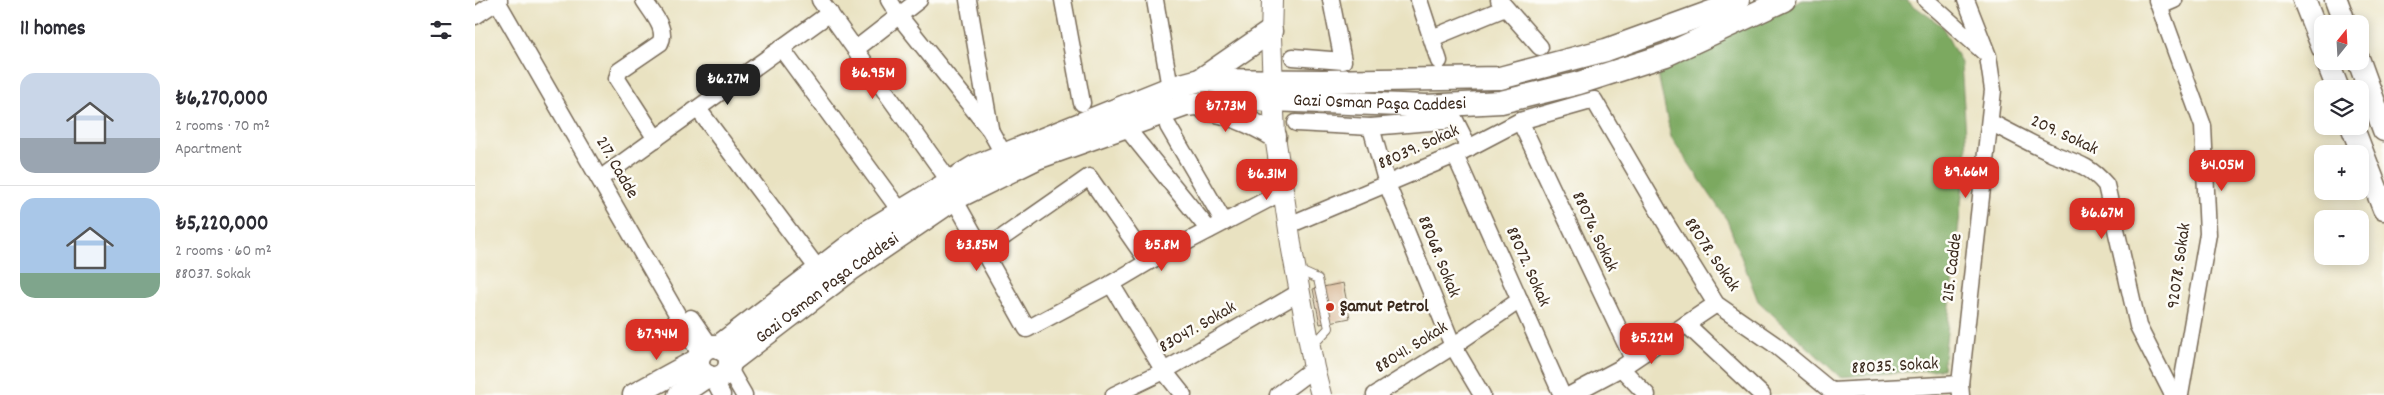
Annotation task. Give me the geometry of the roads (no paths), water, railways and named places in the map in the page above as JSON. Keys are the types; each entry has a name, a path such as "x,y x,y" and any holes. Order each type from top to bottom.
{"main road":[{"name":"Gazi Osman Paşa Caddesi","path":"714,366 818,269 869,231 901,212 1037,158 1186,105 1248,100 1273,90 1500,78 1606,50 1719,9 1738,0"},
{"name":"Gazi Osman Paşa Caddesi","path":"714,366 850,270 952,191 976,166 1170,88 1200,80 1273,90 1426,106 1501,102 1579,83 1666,55 1784,0"},
{"path":"2304,0 2314,25"},
{"path":"2336,0 2342,15"},
{"path":"1200,80 1271,31"},
{"path":"2364,70 2377,94 2384,130"},
{"path":"1186,105 1224,112 1246,120 1275,136"},
{"path":"2355,135 2384,209"},
{"path":"634,395 714,366"},
{"path":"679,395 714,366"}],"street":[{"path":"475,16 501,0"},
{"name":"217. Cadde","path":"501,0 608,174 696,327 714,366"},
{"name":"217. Cadde","path":"501,0 714,366 744,395"},
{"path":"643,0 663,30 664,36 660,43 619,71 617,79 656,139"},
{"path":"889,0 899,16 990,130 1005,155"},
{"path":"855,49 919,0"},
{"path":"968,0 990,130"},
{"path":"1063,0 1082,103"},
{"path":"1155,0 1170,88"},
{"path":"1293,57 1343,61 1331,0"},
{"path":"1419,0 1439,61"},
{"path":"1925,0 1989,56"},
{"name":"215. Cadde","path":"1960,389 1993,90 1989,56 1965,0"},
{"path":"1274,1 1271,31 1275,136 1300,292 1321,395"},
{"path":"1432,38 1502,2 1541,47"},
{"name":"92078. Sokak","path":"2164,2 2203,126 2205,148 2208,234 2180,395"},
{"path":"608,174 781,48 825,6 952,191 1027,329 1148,262 1283,191"},
{"path":"781,48 901,212"},
{"name":"88039. Sokak","path":"1289,225 1462,152 1520,121 1593,100"},
{"name":"88078. Sokak","path":"1593,100 1716,304 1774,344 1834,393"},
{"path":"697,109 818,269"},
{"name":"88072. Sokak","path":"1371,127 1455,120 1462,152 1520,300 1562,395"},
{"name":"88076. Sokak","path":"1520,121 1627,364 1647,395"},
{"name":"209. Sokak","path":"1990,122 2054,154 2076,161 2096,172 2106,185 2138,326 2173,395"},
{"path":"1296,123 1371,127"},
{"path":"1168,126 1217,226"},
{"name":"88068. Sokak","path":"1371,127 1387,184 1453,346 1482,395"},
{"path":"1133,136 1217,226"},
{"path":"983,251 1089,177 1148,262"},
{"path":"1111,284 1165,371 1183,395"},
{"name":"83047. Sokak","path":"1114,395 1165,371 1300,292"},
{"name":"88041. Sokak","path":"1375,395 1399,389 1453,346 1520,300"},
{"path":"1570,395 1627,364 1716,304"},
{"path":"1686,324 1762,395"},
{"path":"1278,395 1312,358"},
{"name":"88035. Sokak","path":"1834,393 1960,389"}],"lane":[{"path":"1296,269 1318,279 1329,328 1312,358"}],"place":[{"name":"Şamut Petrol","path":"1330,307"}]}
